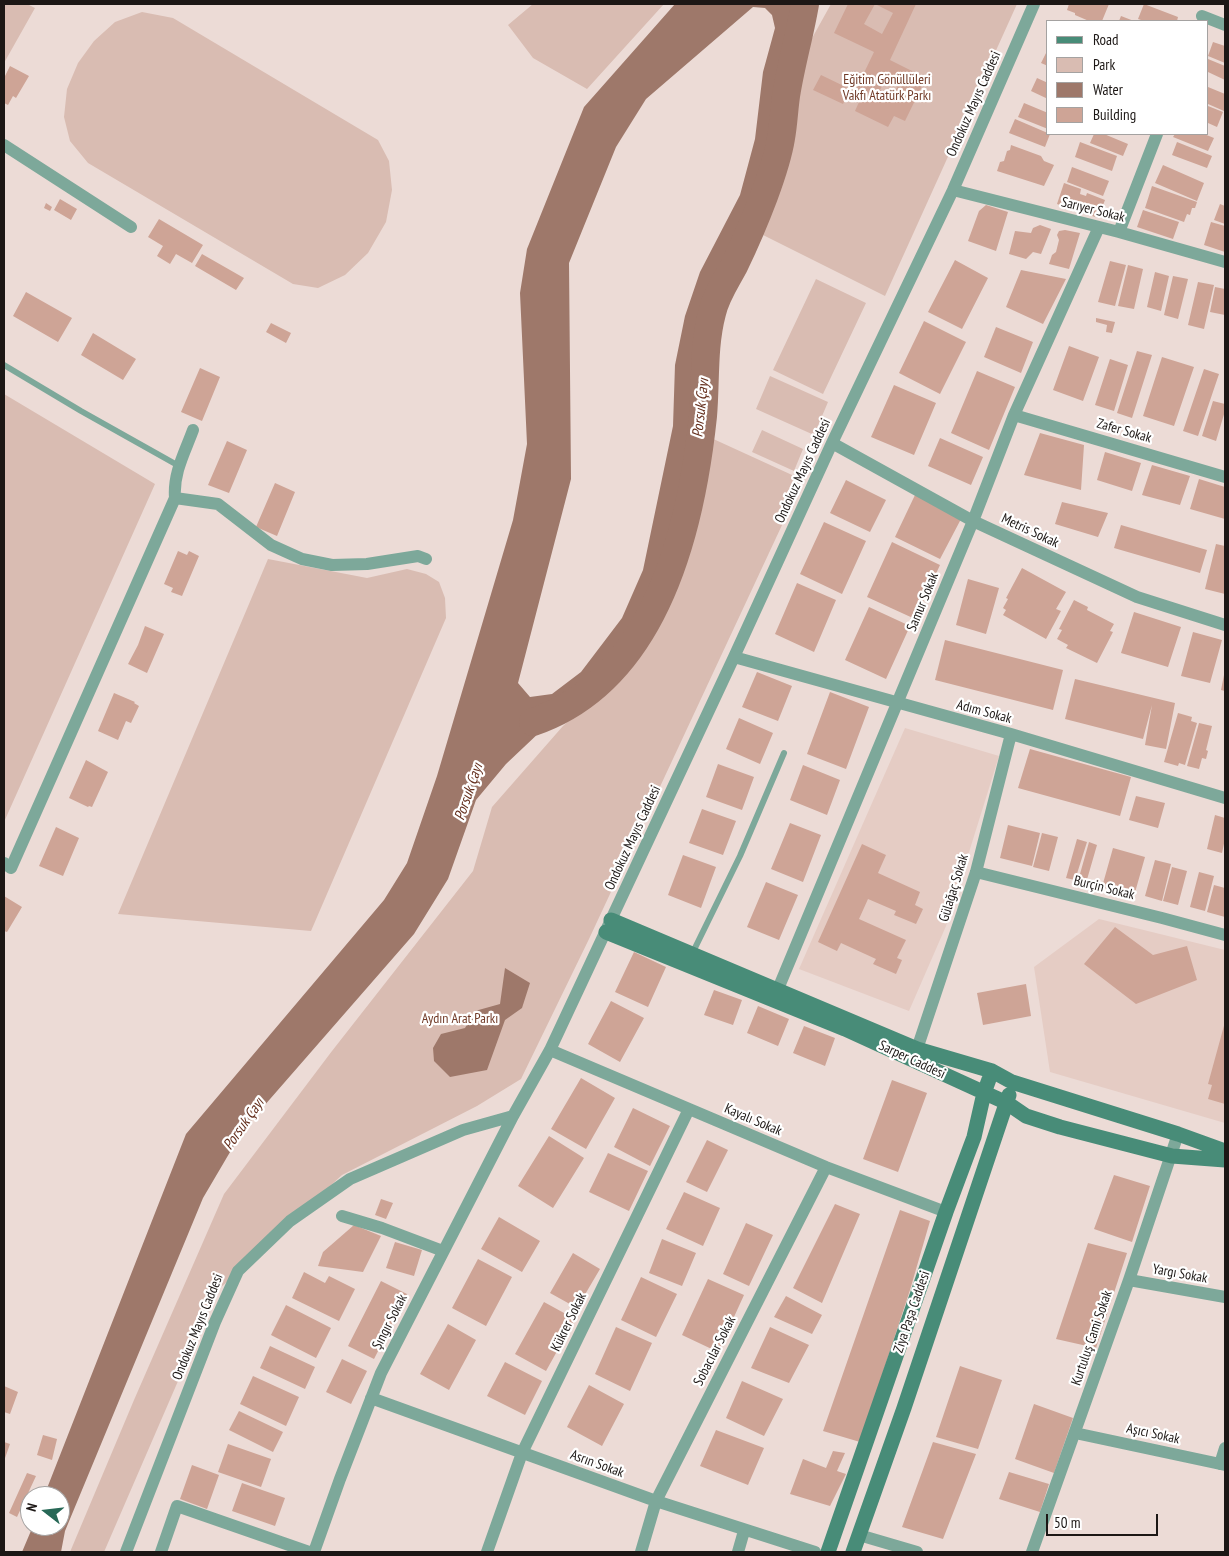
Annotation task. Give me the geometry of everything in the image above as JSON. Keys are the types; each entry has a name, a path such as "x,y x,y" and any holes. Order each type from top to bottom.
{"main road":[{"name":"Sarper Caddesi","path":"609,926 692,954 917,1049 992,1071 1012,1082 1178,1134 1225,1151"},
{"name":"Sarper Caddesi","path":"609,926 844,1029 1006,1103 1026,1116 1172,1156 1225,1160"},
{"name":"Ziya Paşa Caddesi","path":"828,1552 946,1212 974,1137 984,1093 992,1071"},
{"name":"Ziya Paşa Caddesi","path":"853,1552 904,1408 1012,1082"}],"street":[{"name":"Ondokuz Mayıs Caddesi","path":"126,1552 215,1322 238,1271 290,1221 350,1179 463,1130 513,1116 550,1050 609,926 832,443 952,190 1034,4"},
{"path":"1203,14 1225,25"},
{"path":"1119,232 1157,135"},
{"path":"4,145 131,227"},
{"name":"Sarıyer Sokak","path":"952,190 1119,232 1225,262"},
{"name":"Samur Sokak","path":"778,989 898,704 1014,415 1099,227"},
{"name":"Zafer Sokak","path":"1014,415 1225,477"},
{"path":"4,863 11,868 175,498 174,484 193,430"},
{"name":"Metris Sokak","path":"832,443 973,521 1136,597 1225,625"},
{"path":"175,498 218,504 271,545 302,559 332,565 367,564 418,556 426,559"},
{"name":"Adım Sokak","path":"734,658 1011,734 1225,798"},
{"name":"Gülağaç Sokak","path":"917,1049 976,872 1011,734"},
{"name":"Burçin Sokak","path":"976,872 1162,918 1225,936"},
{"name":"Kayalı Sokak","path":"550,1050 826,1167 946,1212"},
{"name":"Kükrer Sokak","path":"487,1552 522,1453 689,1110"},
{"name":"Şıngır Sokak","path":"314,1552 381,1373 513,1116"},
{"name":"Kurtuluş Cami Sokak","path":"1032,1552 1129,1280 1178,1134"},
{"name":"Sobacılar Sokak","path":"641,1552 656,1501 826,1167"},
{"path":"342,1216 382,1228 443,1251"},
{"name":"Yargı Sokak","path":"1129,1280 1225,1297"},
{"name":"Asrın Sokak","path":"371,1398 656,1501 744,1531 815,1552"},
{"name":"Aşıcı Sokak","path":"1075,1433 1223,1465"},
{"path":"1223,1465 1225,1448"},
{"path":"161,1552 177,1506 309,1552"},
{"path":"738,1552 744,1531"},
{"path":"859,1535 917,1552"}],"lane":[{"path":"4,365 179,466"},
{"path":"692,954 740,856 784,753"}],"shaded area":[{"path":"905,728 999,756 946,926 909,1011 799,969"},
{"path":"1099,919 1225,950 1225,1123 1050,1072 1034,967"}],"green space":[{"path":"4,4 27,4 35,8 4,63"},
{"path":"533,4 664,4 587,89 533,58 508,25"},
{"name":"Eğitim Gönüllüleri Vakfı Atatürk Parkı","path":"831,4 1017,4 885,296 761,234 786,151 811,40"},
{"path":"142,12 173,18 378,140 389,161 392,190 386,222 368,253 345,275 318,288 293,284 88,163 70,141 64,117 67,89 78,63 94,41 115,22"},
{"path":"816,279 866,303 823,394 773,370"},
{"path":"770,376 828,402 814,435 756,409"},
{"path":"4,394 155,484 4,822"},
{"path":"762,430 803,449 794,471 752,452"},
{"name":"Aydın Arat Parkı","path":"709,437 803,480 589,939 521,1079 477,1106 342,1175 217,1291 104,1552 70,1552 224,1194 332,1051 473,871 492,807 563,726 637,655 682,556"},
{"path":"268,559 367,578 407,569 426,574 439,582 445,598 446,618 311,931 118,914"}],"water":[{"path":"675,4 809,4 794,39 780,94 776,144 760,197 707,301 695,349 692,426 663,566 646,610 614,662 506,764 476,800 448,879 414,934 243,1130 203,1198 70,1519 70,1486 48,1486 186,1134 384,900 407,863 437,776 513,520 527,444 520,293 527,249 584,107","holes":["753,7 765,8 772,15 775,28 763,72 755,139 740,195 700,272 685,316 675,365 673,426 643,570 622,618 581,672 552,694 530,697 518,683 571,479 569,263 616,147 646,99"]},
{"path":"505,968 530,983 522,1008 505,1020 487,1070 450,1077 434,1061 433,1048 441,1034 465,1028 475,1011 500,1004"},
{"path":"29,1536 64,1536 61,1552 22,1552"}],"building":[{"path":"848,4 875,4 916,4 890,60 926,78 905,121 894,116 888,127 855,111 859,102 852,98 874,52 834,33","holes":["875,4 893,13 882,34 864,24","887,77 899,84 892,97 880,90"]},
{"path":"1069,4 1109,4 1102,20 1087,20 1067,10"},
{"path":"1144,4 1178,17 1177,20 1138,19"},
{"path":"1121,16 1131,20 1119,20"},
{"path":"1213,42 1225,46 1225,63 1209,56"},
{"path":"1046,53 1046,65 1041,63"},
{"path":"1209,59 1225,66 1225,80 1209,72"},
{"path":"10,66 29,76 16,98 13,96 8,105 4,103 4,78"},
{"path":"821,75 850,89 843,104 813,90"},
{"path":"1037,78 1046,82 1046,98 1031,91"},
{"path":"1209,87 1225,94 1224,111 1209,104"},
{"path":"1024,103 1046,112 1046,128 1018,117"},
{"path":"1209,106 1223,112 1217,127 1209,123"},
{"path":"1015,119 1046,132 1046,135 1050,135 1045,147 1009,133"},
{"path":"1094,135 1106,135 1128,144 1123,156 1090,143"},
{"path":"1174,135 1206,135 1214,138 1208,151 1173,137"},
{"path":"1080,142 1117,156 1112,171 1075,157"},
{"path":"1177,142 1212,156 1207,168 1172,155"},
{"path":"1011,145 1041,156 1044,161 1054,165 1044,186 997,171 1000,162 1004,161"},
{"path":"1163,165 1204,183 1197,201 1155,183"},
{"path":"1072,167 1109,181 1103,196 1067,182"},
{"path":"1064,183 1081,189 1080,194 1086,196 1087,193 1105,200 1098,218 1057,204"},
{"path":"1152,186 1197,202 1195,208 1192,208 1190,215 1187,214 1184,222 1145,208"},
{"path":"60,199 77,209 71,220 54,210"},
{"path":"46,203 52,207 50,211 44,208"},
{"path":"1220,204 1225,206 1225,224 1214,220"},
{"path":"986,205 1008,212 996,251 968,241 979,211"},
{"path":"1143,210 1179,222 1173,239 1137,227"},
{"path":"159,219 203,245 192,263 176,254 170,264 157,256 163,246 148,237"},
{"path":"1211,222 1225,226 1225,252 1204,245"},
{"path":"1040,225 1051,229 1041,254 1033,252 1026,259 1009,254 1015,231 1031,233 1033,228"},
{"path":"1065,230 1080,233 1069,269 1049,264 1052,255 1056,252 1059,240 1057,235 1059,231"},
{"path":"202,254 244,278 236,290 195,266"},
{"path":"955,260 988,278 962,329 928,312"},
{"path":"1110,261 1126,265 1115,306 1098,302"},
{"path":"1128,265 1143,269 1134,309 1118,306"},
{"path":"1021,270 1066,279 1043,324 1006,307"},
{"path":"1155,272 1169,276 1161,311 1147,307"},
{"path":"1173,276 1188,279 1178,319 1164,315"},
{"path":"1198,282 1214,285 1204,329 1188,325"},
{"path":"1215,287 1225,289 1225,315 1210,312"},
{"path":"26,292 72,318 58,342 13,316"},
{"path":"1096,318 1115,322 1112,333 1106,332 1107,325 1096,322"},
{"path":"924,321 966,342 940,394 899,373"},
{"path":"271,323 291,333 286,343 266,332"},
{"path":"996,327 1033,342 1021,373 984,357"},
{"path":"93,333 136,359 123,380 81,355"},
{"path":"1069,346 1099,357 1083,401 1053,390"},
{"path":"1137,351 1152,355 1132,418 1117,413"},
{"path":"1162,357 1194,367 1174,426 1143,416"},
{"path":"1110,359 1128,365 1114,411 1095,405"},
{"path":"200,368 220,377 202,421 181,412"},
{"path":"1204,369 1219,374 1198,436 1183,431"},
{"path":"977,371 1015,387 989,450 951,433"},
{"path":"894,385 936,403 914,455 871,437"},
{"path":"1213,401 1225,404 1225,411 1216,441 1202,436"},
{"path":"1040,433 1084,445 1081,490 1024,475"},
{"path":"940,438 983,457 971,485 928,466"},
{"path":"227,441 247,450 229,493 208,485"},
{"path":"1105,452 1141,463 1132,491 1097,480"},
{"path":"1152,465 1190,476 1180,505 1142,495"},
{"path":"1199,479 1225,487 1225,519 1190,509"},
{"path":"846,480 886,500 870,532 830,513"},
{"path":"275,483 295,492 277,536 256,527"},
{"path":"915,495 961,519 940,559 895,537"},
{"path":"1062,502 1108,513 1098,537 1055,524"},
{"path":"824,522 866,541 842,594 800,574"},
{"path":"1121,525 1207,550 1200,573 1114,548"},
{"path":"892,542 940,565 915,619 867,597"},
{"path":"1216,544 1225,546 1225,594 1205,589"},
{"path":"178,551 187,555 189,551 199,556 182,596 171,592 173,588 164,584"},
{"path":"1022,568 1066,592 1056,609 1061,611 1046,639 1003,615 1006,610 1003,608 1008,599 1006,598"},
{"path":"968,579 999,588 986,634 956,625"},
{"path":"797,583 836,600 814,652 775,634"},
{"path":"1074,600 1088,607 1087,610 1114,624 1110,631 1113,632 1097,663 1066,648 1068,645 1057,639 1062,630 1059,629"},
{"path":"869,607 910,626 886,679 845,660"},
{"path":"1134,612 1181,627 1168,667 1121,653"},
{"path":"145,626 164,634 147,673 128,664"},
{"path":"1193,632 1222,640 1210,683 1181,676"},
{"path":"945,640 1063,670 1053,710 935,680"},
{"path":"757,672 792,686 778,721 742,707"},
{"path":"1225,675 1225,691 1221,690"},
{"path":"1075,679 1175,703 1166,749 1145,745 1152,705 1143,739 1065,719"},
{"path":"830,692 869,707 846,769 807,754"},
{"path":"114,693 135,702 139,706 131,723 126,721 118,740 98,731"},
{"path":"1178,713 1192,717 1191,721 1197,723 1185,765 1179,763 1178,766 1164,762"},
{"path":"739,718 773,733 760,764 726,749"},
{"path":"1199,723 1212,726 1206,750 1208,751 1206,759 1202,758 1199,769 1187,766"},
{"path":"1030,749 1131,777 1120,816 1018,788"},
{"path":"86,760 108,772 92,807 69,798"},
{"path":"718,764 754,777 742,810 706,797"},
{"path":"803,765 840,780 827,815 790,800"},
{"path":"1136,796 1165,803 1158,828 1129,820"},
{"path":"702,809 736,821 723,855 689,843"},
{"path":"1215,815 1225,818 1225,839 1222,853 1207,849"},
{"path":"790,823 821,835 803,882 771,869"},
{"path":"1008,825 1040,833 1032,866 1000,858"},
{"path":"56,827 79,838 63,876 39,866"},
{"path":"1042,833 1058,837 1049,871 1033,867"},
{"path":"1077,839 1087,842 1075,880 1066,878"},
{"path":"1089,842 1097,845 1086,883 1078,881"},
{"path":"862,844 886,855 878,873 920,892 915,905 923,909 916,924 894,915 896,911 868,899 859,919 906,940 897,958 902,960 896,974 873,964 876,959 841,943 837,951 818,942"},
{"path":"1113,848 1145,857 1134,896 1102,887"},
{"path":"683,855 716,867 701,908 668,895"},
{"path":"1155,860 1171,864 1162,901 1145,896"},
{"path":"1172,867 1187,871 1178,905 1163,901"},
{"path":"1199,872 1214,876 1205,911 1190,907"},
{"path":"766,882 798,895 779,940 747,927"},
{"path":"1214,885 1225,888 1225,917 1207,912"},
{"path":"4,896 22,907 7,932 4,931"},
{"path":"1115,927 1153,955 1187,946 1197,980 1136,1004 1084,964"},
{"path":"634,952 666,967 648,1007 615,992"},
{"path":"1026,984 1031,1016 983,1025 977,993"},
{"path":"714,990 742,1000 733,1025 704,1015"},
{"path":"611,1001 644,1018 620,1062 588,1044"},
{"path":"758,1006 789,1019 778,1046 747,1033"},
{"path":"1225,1022 1225,1104 1208,1099 1212,1085 1208,1084"},
{"path":"804,1026 835,1038 825,1066 793,1053"},
{"path":"581,1078 615,1098 586,1149 551,1129"},
{"path":"892,1080 927,1093 898,1172 863,1159"},
{"path":"633,1108 670,1126 650,1166 614,1147"},
{"path":"549,1136 584,1158 553,1208 518,1186"},
{"path":"707,1140 728,1150 707,1192 686,1182"},
{"path":"608,1153 648,1171 629,1211 589,1192"},
{"path":"1114,1175 1150,1186 1132,1242 1094,1229"},
{"path":"684,1192 720,1208 703,1246 666,1229"},
{"path":"381,1199 393,1203 386,1219 375,1215"},
{"path":"835,1204 860,1214 822,1303 793,1288"},
{"path":"900,1210 930,1221 910,1290 860,1442 823,1431"},
{"path":"499,1217 540,1241 522,1272 481,1249"},
{"path":"746,1223 773,1235 749,1286 723,1274"},
{"path":"354,1225 381,1236 363,1272 318,1266 323,1252"},
{"path":"662,1239 696,1253 682,1286 649,1273"},
{"path":"395,1242 422,1250 414,1276 386,1268"},
{"path":"1088,1243 1127,1253 1096,1348 1056,1339"},
{"path":"573,1253 600,1269 577,1308 550,1293"},
{"path":"478,1259 512,1277 486,1326 452,1308"},
{"path":"304,1272 325,1283 329,1276 355,1289 339,1321 292,1298"},
{"path":"641,1277 677,1294 656,1337 621,1320"},
{"path":"708,1279 744,1295 718,1352 682,1335"},
{"path":"381,1281 407,1294 374,1359 348,1346"},
{"path":"786,1296 822,1315 812,1334 774,1317"},
{"path":"544,1302 575,1319 546,1371 515,1354"},
{"path":"286,1305 331,1328 316,1358 271,1335"},
{"path":"448,1324 476,1340 449,1390 420,1374"},
{"path":"616,1327 652,1343 630,1391 595,1374"},
{"path":"770,1327 809,1345 789,1383 751,1368"},
{"path":"270,1346 315,1367 305,1389 260,1368"},
{"path":"342,1359 367,1371 351,1404 326,1392"},
{"path":"505,1362 542,1381 525,1415 487,1396"},
{"path":"960,1366 1002,1380 978,1449 936,1437"},
{"path":"253,1376 299,1397 286,1426 240,1404"},
{"path":"742,1381 783,1399 764,1436 726,1418"},
{"path":"589,1385 624,1404 602,1446 567,1427"},
{"path":"4,1386 18,1392 10,1414 4,1412"},
{"path":"1034,1404 1073,1418 1054,1473 1015,1459"},
{"path":"239,1411 283,1432 273,1452 229,1430"},
{"path":"716,1430 764,1448 748,1485 700,1466"},
{"path":"43,1435 57,1439 52,1460 37,1455"},
{"path":"4,1442 10,1444 4,1461"},
{"path":"933,1442 976,1454 943,1539 902,1527"},
{"path":"228,1444 271,1459 261,1487 218,1472"},
{"path":"833,1451 845,1453 837,1471 846,1474 830,1506 790,1494 803,1459 826,1468"},
{"path":"192,1465 219,1475 207,1509 180,1499"},
{"path":"1009,1472 1049,1484 1040,1512 999,1499"},
{"path":"27,1473 36,1476 31,1486 21,1486"},
{"path":"242,1483 285,1498 275,1526 232,1511"},
{"path":"20,1489 20,1511 17,1517 9,1513"}],"waterway":[{"name":"Porsuk Çayı","path":"533,722 575,701 609,672 637,637 659,596 676,552 689,506 697,460 703,416 707,339 712,313 719,294 750,231 774,167 781,138 789,79 805,4"}]}
